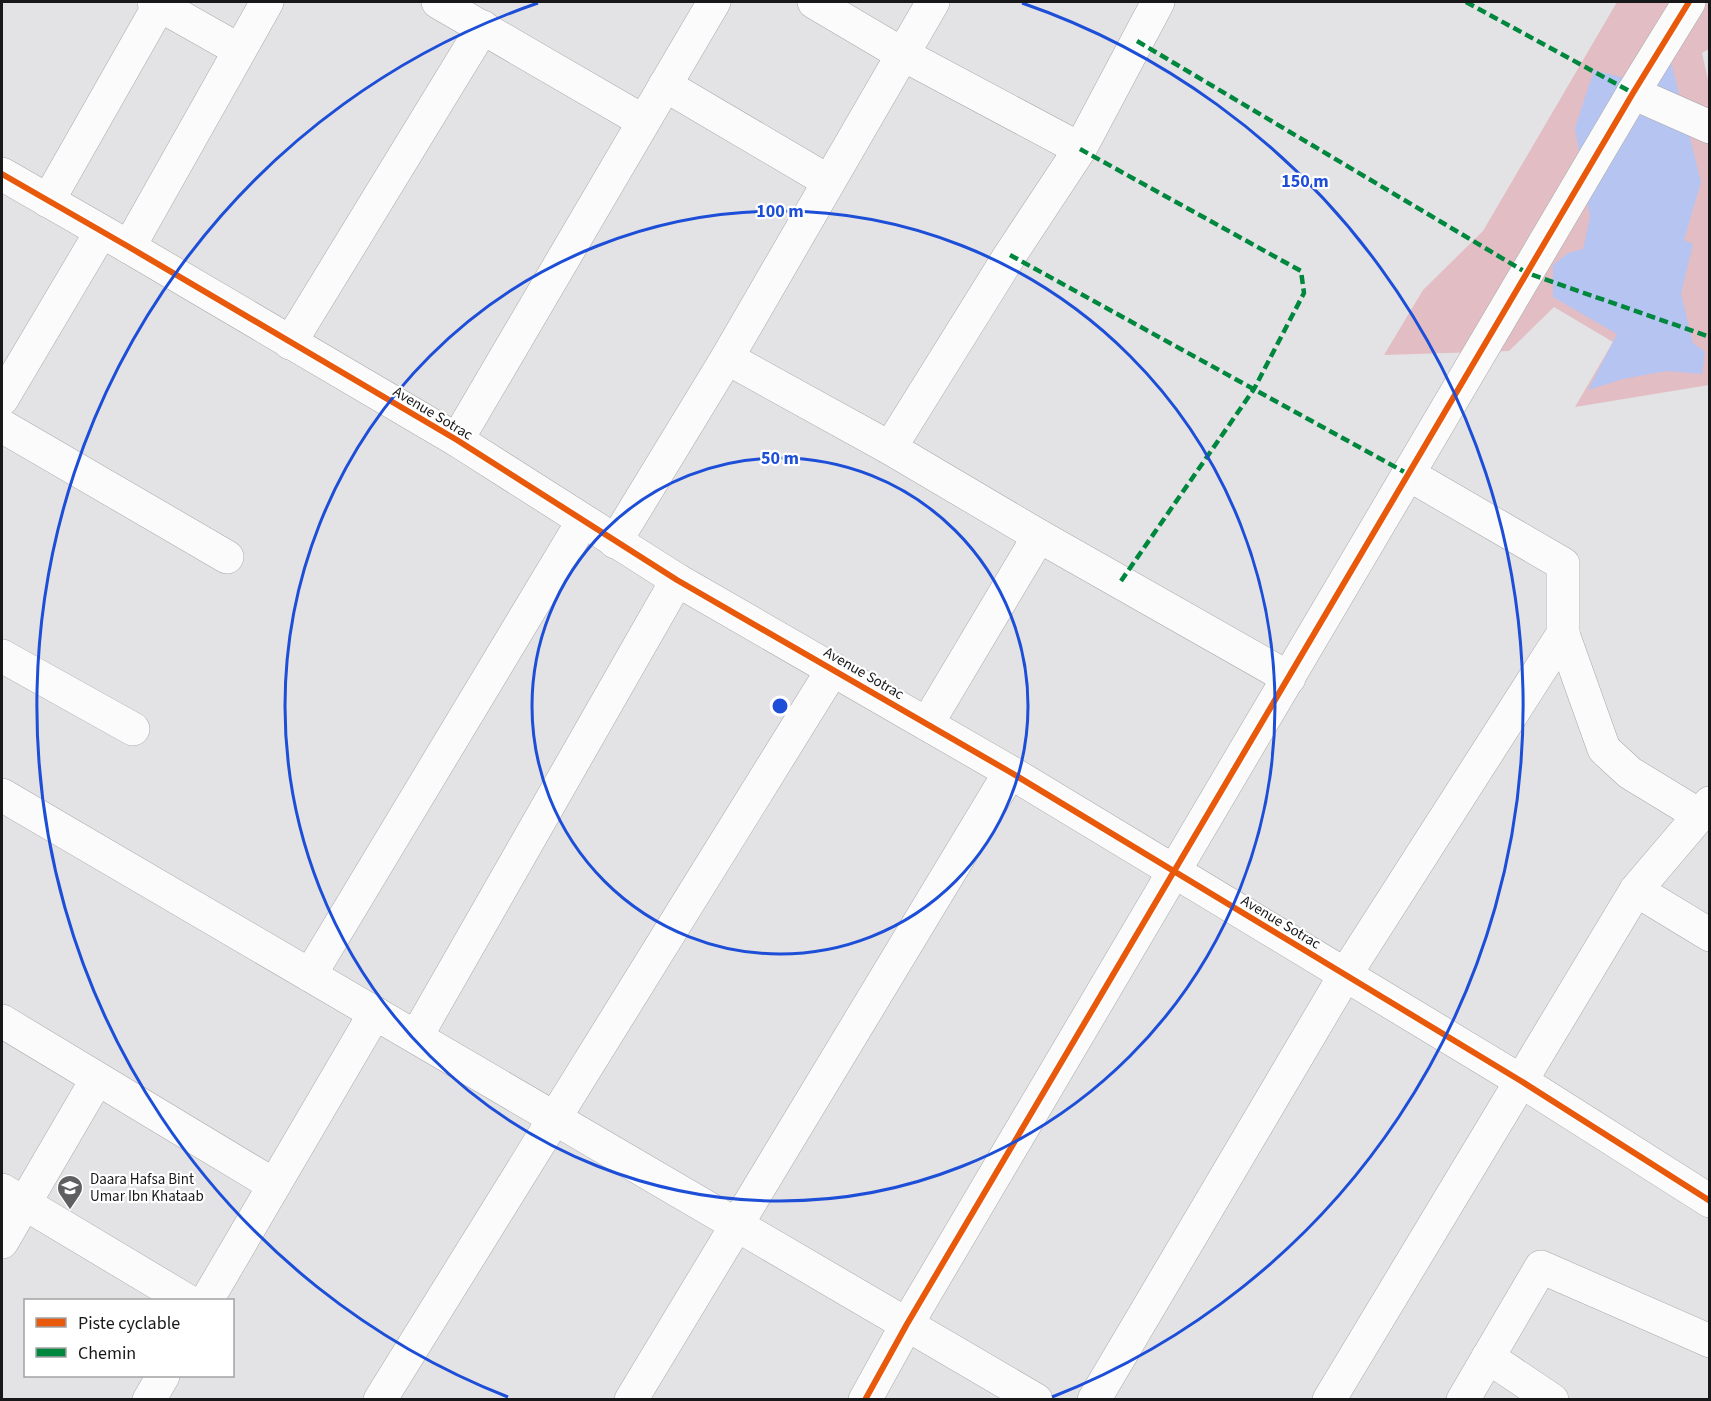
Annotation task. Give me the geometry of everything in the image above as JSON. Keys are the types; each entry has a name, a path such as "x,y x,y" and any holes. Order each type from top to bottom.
{"street":[{"path":"48,201 158,2 239,50"},
{"path":"2,399 115,239 239,50 267,2"},
{"path":"438,2 643,121"},
{"path":"457,440 714,2"},
{"path":"814,2 902,54 1080,148"},
{"path":"615,542 727,358 933,2"},
{"path":"890,448 1010,255 1080,148 1158,2"},
{"path":"865,1400 907,1324 1174,871 1689,2"},
{"path":"290,343 483,27"},
{"path":"665,84 828,181"},
{"path":"1633,93 1710,128"},
{"name":"Avenue Sotrac","path":"2,174 457,440 677,580 1010,772 1521,1082 1706,1189"},
{"path":"727,358 890,448 1039,536 1289,678"},
{"path":"2,426 227,557"},
{"path":"1329,1400 1636,890 1704,809 1630,773 1604,749 1563,634 1563,564 1408,474"},
{"path":"310,975 583,521"},
{"path":"927,724 1039,536"},
{"path":"416,1037 677,580"},
{"path":"1094,1400 1345,975 1563,634"},
{"path":"2,656 133,729"},
{"path":"380,1400 833,669"},
{"path":"631,1400 1010,772"},
{"path":"2,795 1036,1400"},
{"path":"1636,890 1710,935"},
{"path":"208,1299 375,1013"},
{"path":"2,1021 274,1185"},
{"path":"2,1242 13,1197 98,1079"},
{"path":"13,1197 184,1299"},
{"path":"1463,1400 1542,1267 1710,1341"},
{"path":"1488,1357 1552,1400"},
{"path":"149,1400 162,1377"}],"shaded area":[{"path":"1617,2 1709,2 1709,49 1702,53 1710,89 1709,385 1575,407 1613,342 1554,307 1509,351 1384,355 1423,290 1483,231"}],"water":[{"path":"1669,54 1701,182 1684,240 1693,244 1681,294 1693,343 1705,352 1702,374 1666,371 1623,379 1588,390 1617,334 1553,297 1553,265 1568,253 1583,249 1590,217 1575,128 1594,70 1624,78"}],"marked path":[{"path":"1466,2 1633,93"},
{"path":"1137,41 1527,273 1710,337"},
{"path":"1080,149 1301,271 1304,293 1254,389 1121,581"},
{"path":"1010,255 1408,474"}],"cycle path":[{"path":"865,1400 907,1324 1633,93 1689,2"},
{"path":"2,174 457,440 677,580 1010,772 1521,1081 1710,1201"}],"place":[{"name":"Daara Hafsa Bint Umar Ibn Khataab","path":"70,1211"}]}
